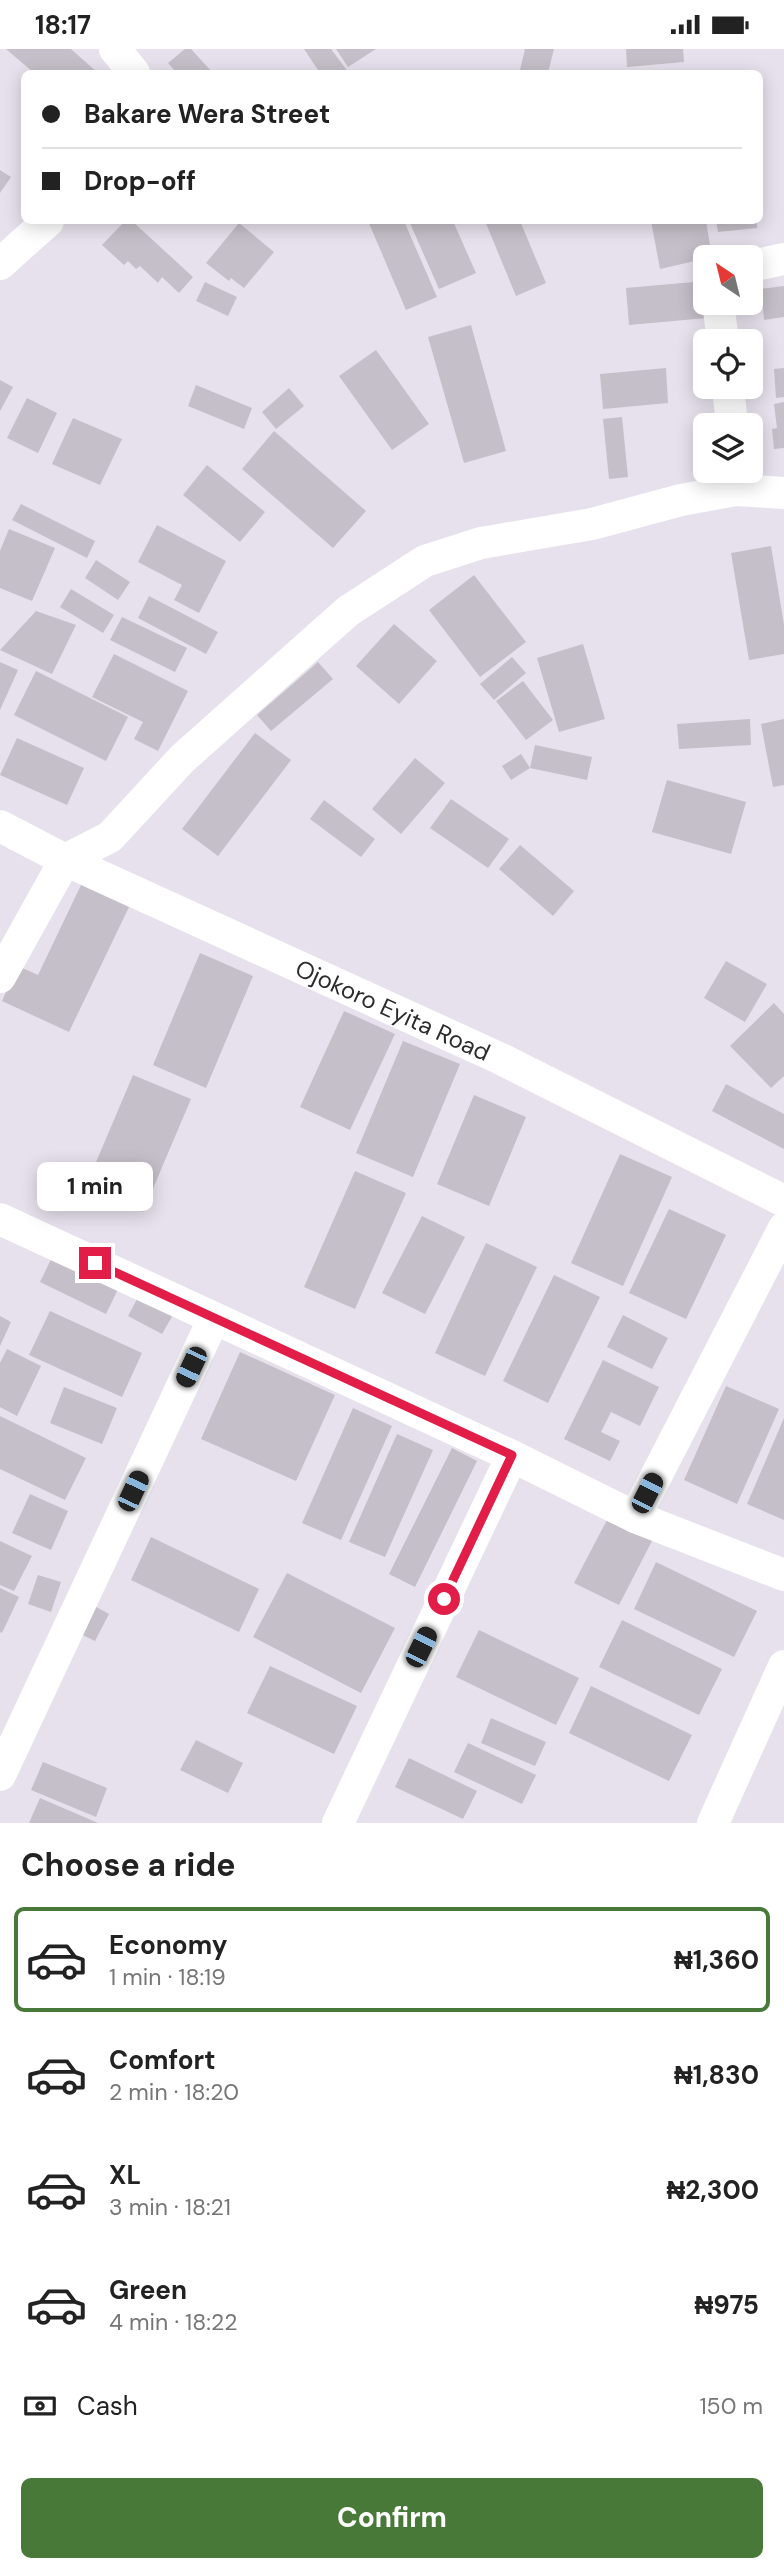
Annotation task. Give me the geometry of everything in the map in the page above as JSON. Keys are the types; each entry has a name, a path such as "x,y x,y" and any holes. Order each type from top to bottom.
{"street":[{"path":"115,49 132,70"},
{"path":"0,264 45,224"},
{"path":"763,263 784,259"},
{"path":"0,978 65,860 110,837 182,759 348,611 425,561 481,543 592,524 681,501 727,483"},
{"path":"746,483 784,493"},
{"name":"Ojokoro Eyita Road","path":"0,826 65,860 499,1058 784,1201"},
{"path":"0,1219 512,1455 635,1517 784,1575"},
{"path":"635,1517 784,1228"},
{"path":"0,1775 214,1318"},
{"path":"338,1823 512,1455"},
{"path":"713,1823 784,1666"}],"building":[{"path":"6,49 71,49 95,70 30,70"},
{"path":"185,49 191,49 210,70 174,70 168,63"},
{"path":"304,49 331,49 347,70 318,70"},
{"path":"336,49 376,49 348,67"},
{"path":"525,49 554,49 549,70 520,70"},
{"path":"626,49 683,49 684,62 627,67"},
{"path":"0,170 11,177 0,193"},
{"path":"122,224 135,224 193,277 179,293 162,277 158,283 140,266 136,269 128,261 124,265 102,245"},
{"path":"238,224 274,252 244,288 231,278 229,281 206,263"},
{"path":"369,224 405,224 437,297 406,310"},
{"path":"410,224 454,224 476,273 439,289"},
{"path":"486,224 521,224 546,283 516,296"},
{"path":"652,224 706,224 710,245 693,245 693,261 660,269"},
{"path":"717,224 757,224 757,228 718,232"},
{"path":"205,282 237,297 228,316 196,301"},
{"path":"693,282 693,315 707,315 707,318 629,325 626,288"},
{"path":"784,286 784,317 764,320 763,289"},
{"path":"471,325 506,451 464,463 428,337"},
{"path":"376,350 429,424 392,450 339,376"},
{"path":"666,368 668,403 603,409 600,374"},
{"path":"784,368 784,397 776,398 774,369"},
{"path":"0,380 13,387 0,411"},
{"path":"196,385 252,408 244,429 188,406"},
{"path":"289,388 304,406 276,429 262,412"},
{"path":"27,398 57,413 38,453 7,438"},
{"path":"784,402 784,448 774,449 772,429 777,428 774,404"},
{"path":"622,417 628,477 609,479 603,419"},
{"path":"73,418 122,439 100,485 52,464"},
{"path":"274,431 366,511 333,548 242,469"},
{"path":"207,465 265,512 240,542 183,495"},
{"path":"21,504 95,541 87,558 12,520"},
{"path":"157,525 226,561 199,613 174,600 182,585 138,562"},
{"path":"9,529 55,548 32,601 0,588 0,551"},
{"path":"771,546 784,625 784,654 749,660 731,553"},
{"path":"96,560 130,582 118,600 85,578"},
{"path":"474,575 526,642 480,677 429,610"},
{"path":"71,589 114,615 103,633 60,607"},
{"path":"149,596 218,632 206,654 138,618"},
{"path":"36,611 76,625 52,674 0,650"},
{"path":"122,617 187,648 175,672 110,640"},
{"path":"394,624 437,661 399,704 356,666"},
{"path":"583,644 605,719 559,732 537,658"},
{"path":"114,654 188,691 158,751 134,739 143,722 92,697"},
{"path":"512,657 526,673 494,700 480,684"},
{"path":"0,662 18,670 0,710"},
{"path":"318,662 333,679 271,731 257,715"},
{"path":"36,671 128,717 106,761 14,715"},
{"path":"523,681 553,720 526,740 496,701"},
{"path":"750,719 751,745 679,749 677,724"},
{"path":"784,719 784,785 773,787 761,724"},
{"path":"255,733 291,760 218,856 182,829"},
{"path":"17,738 84,768 67,805 0,775"},
{"path":"535,745 592,757 587,780 530,768"},
{"path":"521,754 530,768 511,780 502,766"},
{"path":"415,758 445,783 401,834 372,809"},
{"path":"667,780 746,802 731,854 652,832"},
{"path":"451,799 509,839 488,868 430,828"},
{"path":"324,800 375,839 361,857 310,819"},
{"path":"520,845 574,891 553,916 499,869"},
{"path":"81,885 129,907 69,1032 2,1001 18,966 38,975"},
{"path":"200,953 253,976 206,1088 153,1065"},
{"path":"726,961 767,984 745,1022 704,998"},
{"path":"774,1003 784,1014 784,1076 771,1088 730,1046"},
{"path":"344,1011 395,1034 350,1130 300,1107"},
{"path":"403,1041 460,1064 413,1177 356,1153"},
{"path":"133,1075 191,1099 143,1212 85,1188"},
{"path":"726,1084 784,1114 784,1149 712,1111"},
{"path":"474,1095 526,1117 489,1206 437,1184"},
{"path":"620,1154 672,1177 623,1286 571,1263"},
{"path":"355,1171 406,1193 355,1309 304,1287"},
{"path":"669,1209 726,1235 686,1319 629,1293"},
{"path":"422,1216 465,1237 425,1314 382,1293"},
{"path":"486,1243 537,1267 485,1376 435,1353"},
{"path":"56,1249 122,1281 106,1314 40,1282"},
{"path":"554,1275 600,1297 548,1403 503,1381"},
{"path":"142,1290 177,1308 162,1334 128,1316"},
{"path":"50,1311 142,1353 122,1397 29,1355"},
{"path":"623,1315 668,1338 652,1369 607,1347"},
{"path":"0,1316 11,1322 0,1346"},
{"path":"7,1349 41,1366 17,1416 0,1407 0,1363"},
{"path":"240,1352 335,1395 296,1481 201,1439"},
{"path":"603,1360 659,1387 640,1426 611,1412 601,1432 620,1441 610,1461 564,1439"},
{"path":"726,1386 779,1409 737,1504 684,1480"},
{"path":"64,1387 117,1408 102,1444 50,1423"},
{"path":"353,1408 392,1426 341,1540 302,1523"},
{"path":"0,1416 86,1458 65,1500 0,1469"},
{"path":"784,1418 784,1520 747,1504"},
{"path":"397,1434 433,1450 385,1557 349,1542"},
{"path":"452,1448 477,1461 415,1587 389,1574"},
{"path":"30,1494 68,1511 51,1550 12,1533"},
{"path":"609,1516 653,1539 619,1605 574,1583"},
{"path":"151,1537 259,1589 239,1632 131,1580"},
{"path":"0,1541 32,1556 14,1591 0,1585"},
{"path":"656,1562 757,1611 734,1657 634,1609"},
{"path":"287,1573 395,1628 361,1693 253,1637"},
{"path":"38,1575 61,1582 51,1612 28,1604"},
{"path":"0,1588 19,1597 2,1633 0,1632"},
{"path":"87,1602 109,1614 95,1641 72,1630"},
{"path":"622,1620 722,1669 699,1715 599,1667"},
{"path":"479,1630 579,1678 556,1725 456,1677"},
{"path":"270,1666 357,1706 334,1754 247,1713"},
{"path":"591,1686 692,1735 669,1781 569,1733"},
{"path":"491,1718 546,1742 535,1766 481,1743"},
{"path":"196,1740 243,1763 228,1793 180,1770"},
{"path":"468,1743 536,1775 522,1804 454,1772"},
{"path":"409,1758 477,1791 463,1819 395,1787"},
{"path":"43,1762 107,1788 96,1817 31,1790"},
{"path":"40,1798 98,1823 29,1823"}],"route":[{"path":"95,1263 512,1455 444,1599"}]}
